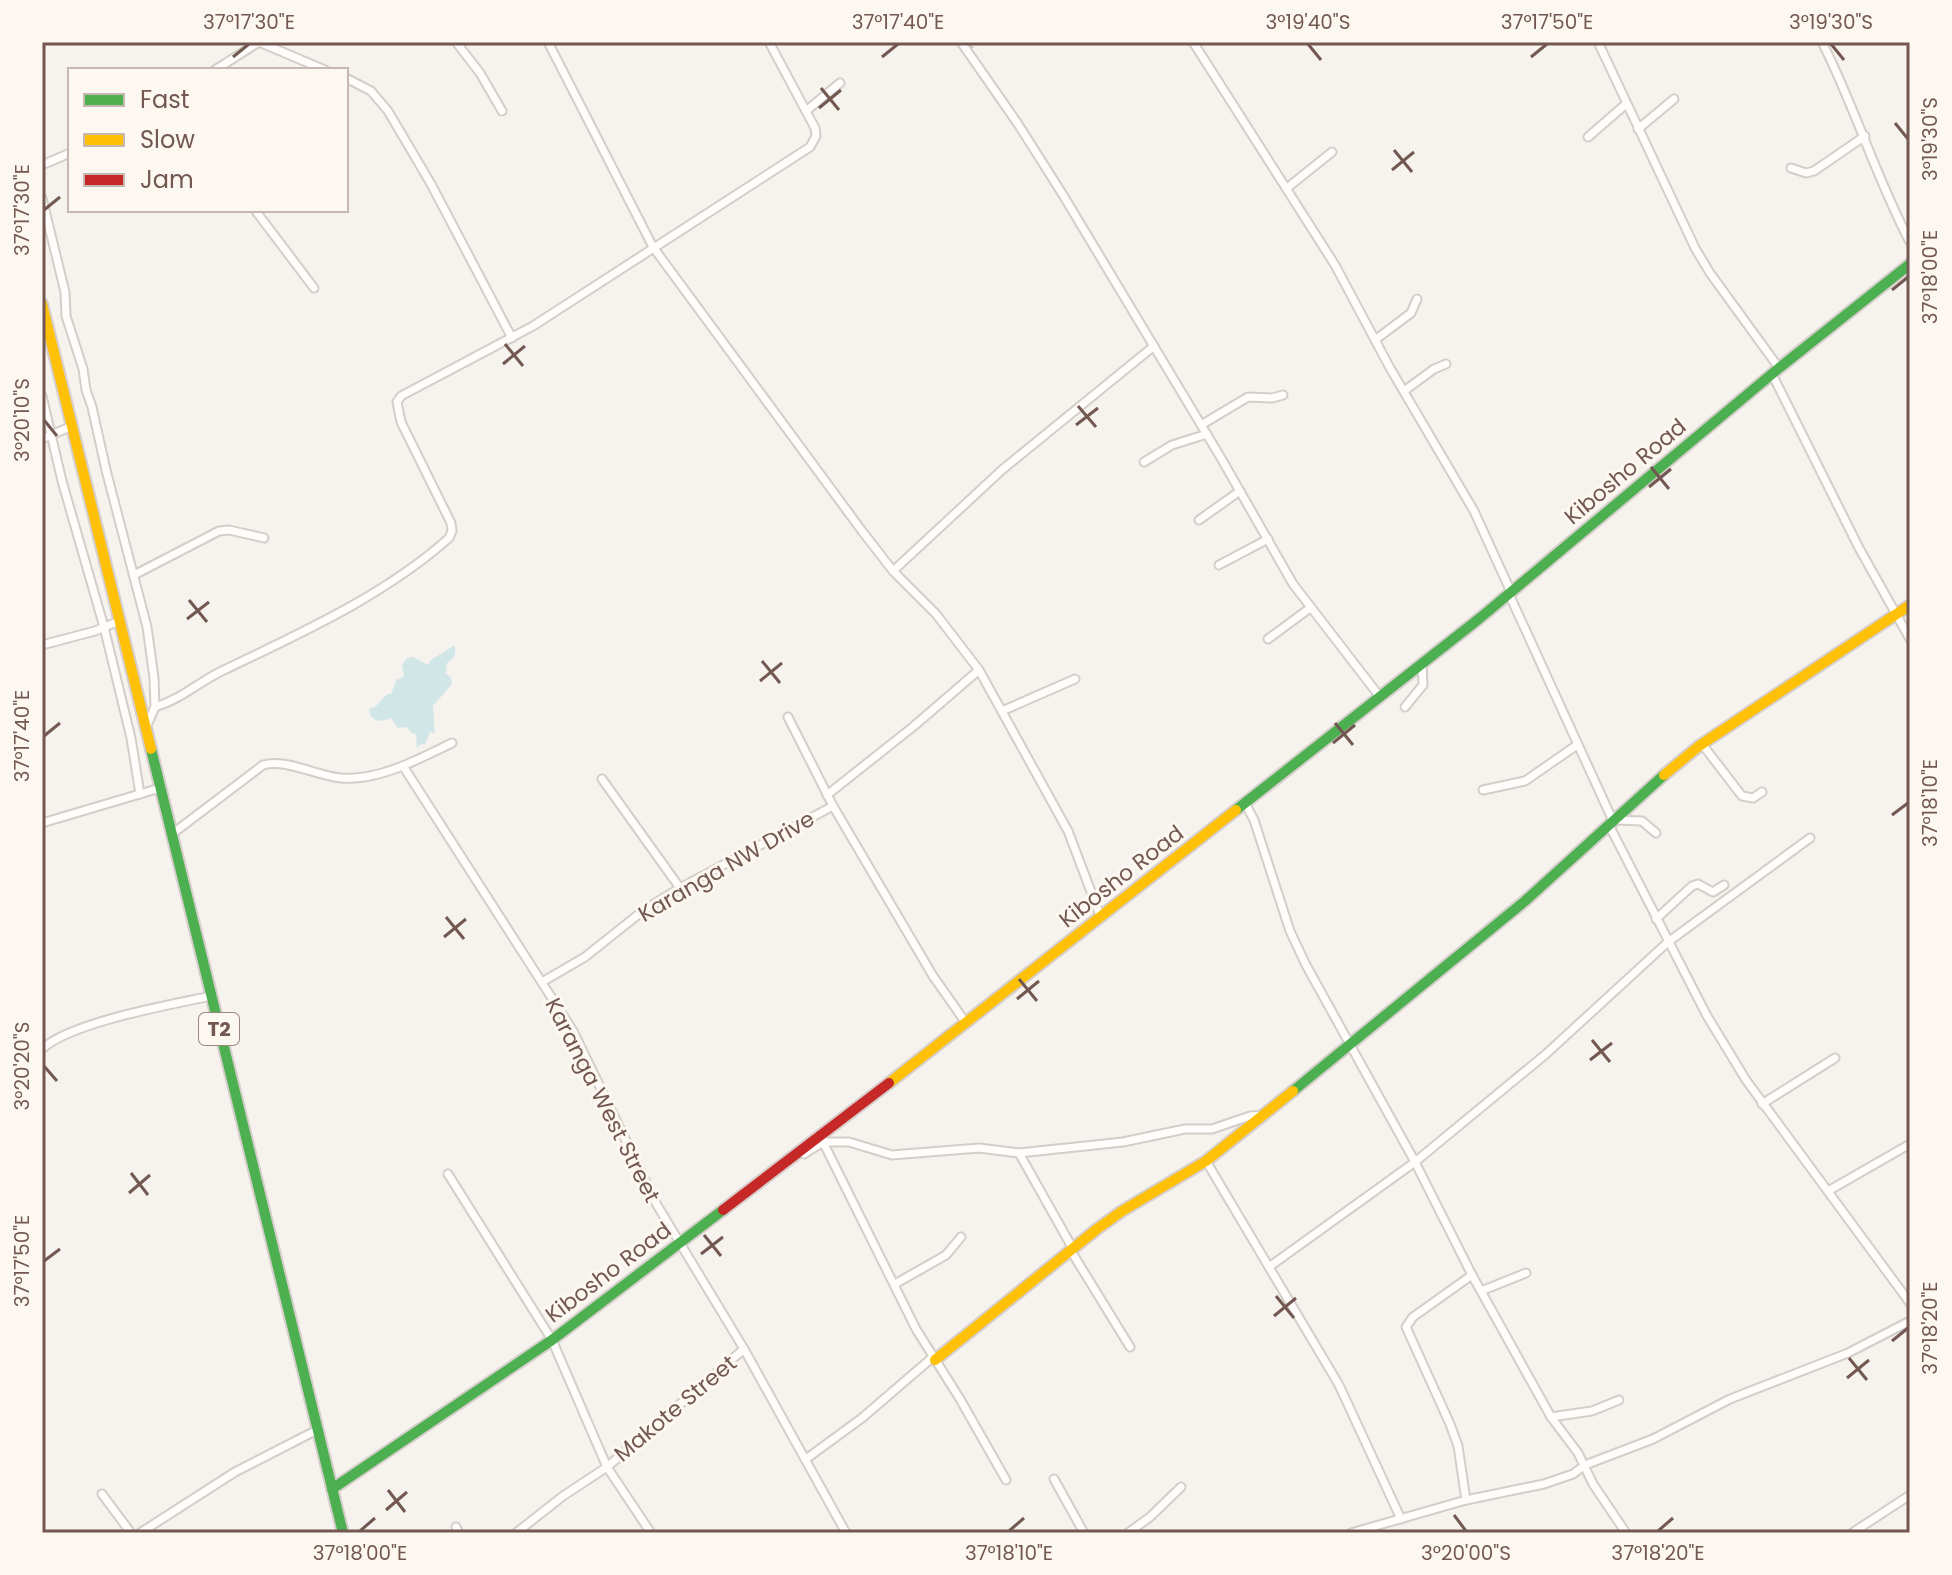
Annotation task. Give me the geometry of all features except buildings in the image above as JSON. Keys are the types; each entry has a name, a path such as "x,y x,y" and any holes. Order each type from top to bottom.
{"main road":[{"name":"Kibosho Road","path":"332,1489 552,1340 966,1023 1510,593 1776,371 1910,264"},
{"name":"T2","path":"42,304 343,1533"},
{"path":"934,1359 1122,1211 1206,1161 1350,1046 1525,901 1702,744 1910,605"}],"street":[{"path":"218,68 259,42 320,68"},
{"path":"456,42 492,90 502,111"},
{"path":"548,42 653,247 893,571 936,614 979,670 1068,831 1101,918"},
{"path":"155,707 170,703 227,668 320,624 377,589 449,538 451,523 401,422 397,402 401,396 512,338 810,147 816,136 769,42"},
{"path":"961,42 1026,136 1207,434 1284,570 1380,697"},
{"path":"1193,42 1335,265 1474,511 1656,919 1720,1037 1762,1104 1910,1303"},
{"path":"1598,42 1700,257 1776,371 1859,548 1910,639"},
{"path":"1822,42 1843,83 1888,198 1910,242"},
{"path":"348,79 371,91 388,111 431,184 512,338"},
{"path":"806,111 840,83"},
{"path":"1638,129 1674,99"},
{"path":"1588,137 1626,104"},
{"path":"1791,168 1806,173 1814,171 1865,136"},
{"path":"1287,188 1332,152"},
{"path":"42,165 68,154"},
{"path":"42,198 65,292 66,316 83,369 147,627 155,707 145,728"},
{"path":"257,212 314,288"},
{"path":"1375,340 1411,313 1417,299"},
{"path":"893,571 1003,469 1154,346"},
{"path":"1404,391 1446,364"},
{"path":"1201,425 1248,397 1283,395"},
{"path":"42,396 104,627 131,738 140,794"},
{"path":"42,439 70,427"},
{"path":"1144,462 1172,445 1207,434"},
{"path":"1199,520 1240,491"},
{"path":"134,575 219,531 229,530 264,538"},
{"path":"1219,565 1268,539"},
{"path":"1268,639 1310,608"},
{"path":"42,645 119,621"},
{"path":"1405,707 1423,685 1422,663"},
{"path":"827,795 979,670"},
{"path":"1002,711 1075,679"},
{"path":"788,717 833,806 933,976 966,1023"},
{"path":"172,834 254,771 270,763 346,778 403,766 452,743"},
{"path":"1702,744 1742,796 1753,798 1762,792"},
{"path":"1483,790 1525,781 1577,745"},
{"name":"Karanga West Street","path":"403,766 573,1031 639,1170 744,1349 846,1533"},
{"path":"602,779 680,888"},
{"path":"42,823 160,788"},
{"path":"1245,803 1254,820 1290,931 1306,965 1551,1417 1585,1465 1593,1484 1626,1533"},
{"name":"Karanga NW Drive","path":"542,982 585,957 644,910 680,888 833,806"},
{"path":"1612,822 1642,821 1656,833"},
{"path":"1269,1267 1415,1162 1546,1054 1668,942 1810,838"},
{"path":"1656,919 1692,886 1698,884 1713,892 1724,885"},
{"path":"42,1049 64,1034 211,996"},
{"path":"1762,1104 1835,1058"},
{"path":"762,1181 823,1142 849,1142 892,1155 979,1148 1019,1153 1123,1142 1185,1129 1212,1129 1250,1116 1263,1115"},
{"path":"823,1142 916,1329 1006,1480"},
{"path":"1828,1191 1910,1144"},
{"path":"1019,1153 1130,1347"},
{"path":"1206,1161 1339,1385 1401,1519"},
{"name":"Makote Street","path":"448,1174 552,1340 607,1467 651,1533"},
{"path":"895,1284 946,1255 961,1237"},
{"path":"1481,1291 1526,1273"},
{"path":"1466,1500 1458,1446 1406,1327 1413,1317 1472,1275"},
{"path":"1351,1533 1573,1474 1585,1465 1653,1439 1730,1399 1828,1362 1910,1321"},
{"name":"Makote Street","path":"607,1467 744,1349"},
{"path":"806,1459 934,1359"},
{"path":"1551,1417 1592,1411 1619,1400"},
{"path":"146,1532 235,1472 317,1430"},
{"path":"516,1533 607,1467"},
{"path":"1054,1479 1084,1533"},
{"path":"1128,1533 1181,1487"},
{"path":"102,1494 131,1533"},
{"path":"1852,1533 1910,1495"}],"shaded area":[{"path":"455,645 455,656 447,663 446,674 451,677 452,684 433,706 435,733 430,732 425,744 417,748 416,734 407,727 398,728 391,718 379,721 371,717 369,709 391,694 397,678 399,680 404,676 402,665 407,658 413,657 428,665"}],"tunnel":[{"path":"966,48 976,42"}],"traffic: fast":[{"path":"1236,810 1480,618 1779,368 1910,264"},
{"path":"151,749 343,1533"},
{"path":"1293,1091 1525,901 1664,775"},
{"path":"332,1489 552,1340 723,1210"}],"traffic: slow":[{"path":"42,304 151,749"},
{"path":"1664,775 1699,746 1910,605"},
{"path":"889,1083 1236,810"},
{"path":"935,1360 1097,1229 1206,1161 1293,1091"}],"traffic: jam":[{"path":"723,1210 889,1083"}]}
